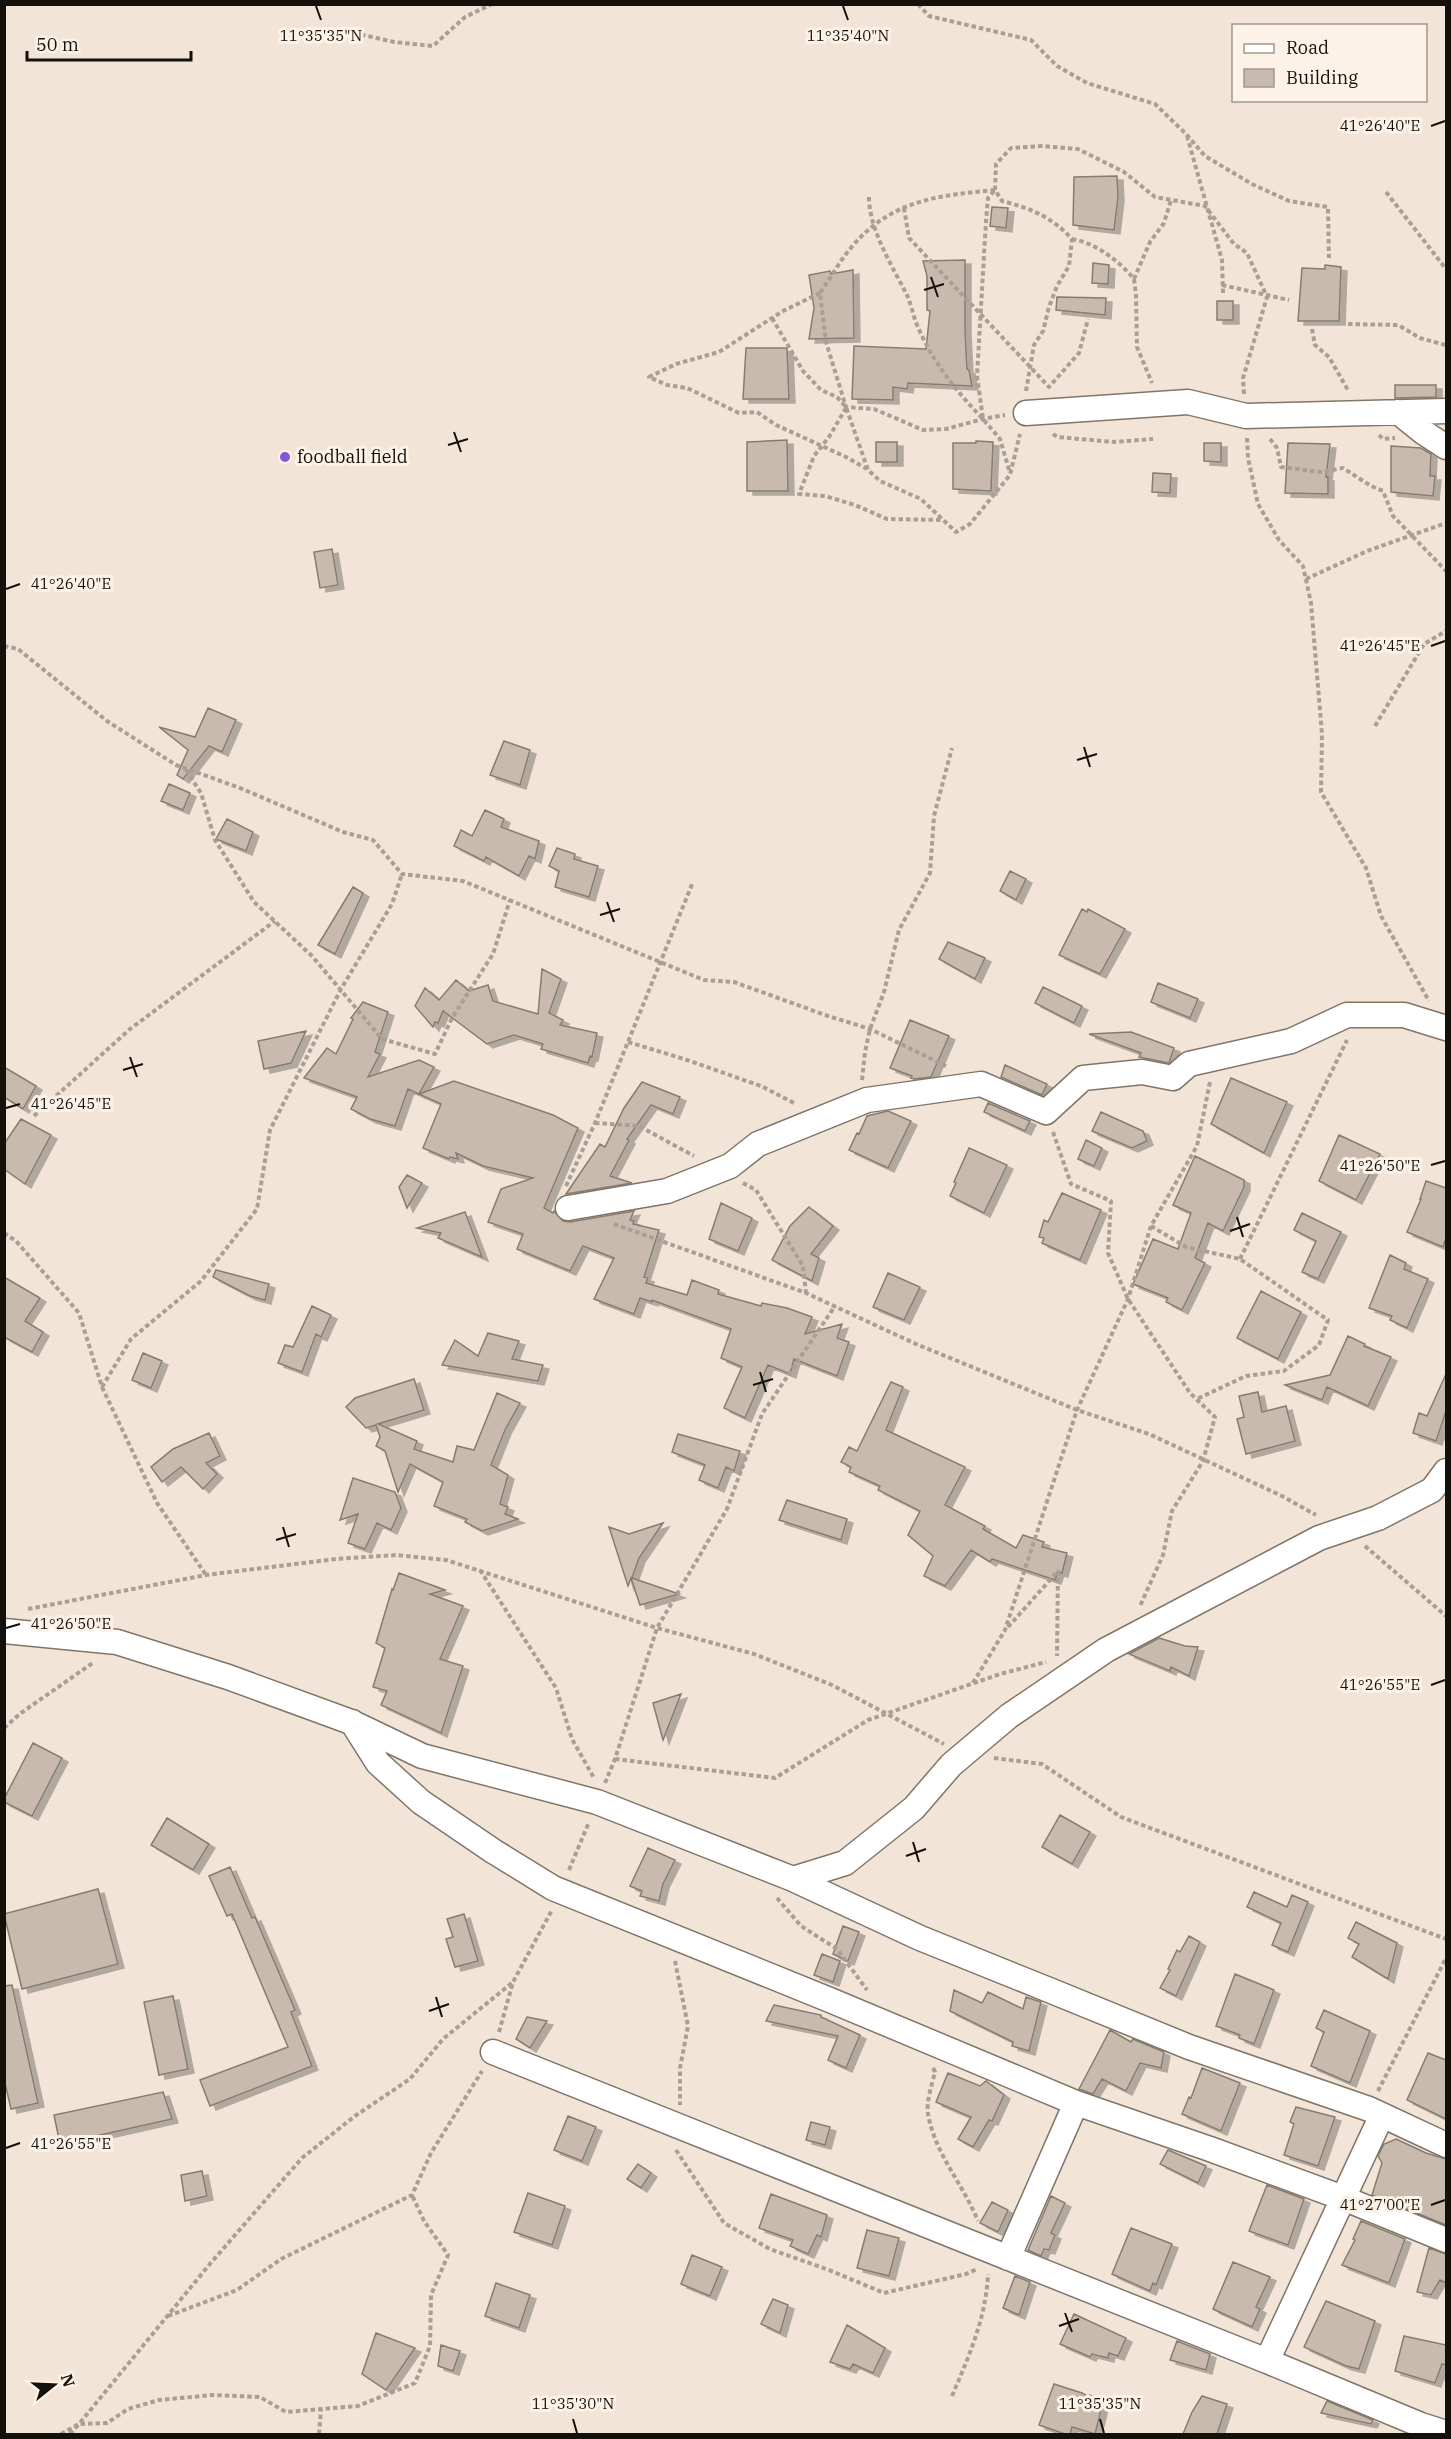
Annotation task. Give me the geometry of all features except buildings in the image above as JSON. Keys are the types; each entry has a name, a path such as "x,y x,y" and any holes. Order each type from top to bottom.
{"street":[{"path":"1026,412 1188,402 1255,416 1446,411"},
{"path":"1398,412 1446,447"},
{"path":"568,1208 667,1191 730,1166 758,1144 860,1103 981,1084 1046,1112 1083,1078 1142,1071 1173,1078 1189,1064 1291,1041 1347,1015 1404,1015 1441,1026"},
{"path":"793,1879 845,1863 914,1808 951,1765 1009,1716 1106,1650 1320,1538 1378,1518 1432,1490 1446,1471"},
{"path":"4,1631 117,1642 228,1677 351,1722 422,1756 597,1802 793,1879 920,1938 1179,2043 1375,2112 1446,2145"},
{"path":"351,1722 378,1763 421,1802 553,1888 1076,2103 1343,2198 1446,2240"},
{"path":"494,2052 1267,2361 1421,2425 1446,2433"},
{"path":"999,2254 1076,2103"},
{"path":"1267,2361 1343,2198 1375,2112"}],"path":[{"path":"332,37 350,32 394,42 433,46 465,17 492,4"},
{"path":"918,4 929,16 1031,40 1057,66 1088,83 1155,104 1205,156 1252,184 1289,201 1328,207 1329,258"},
{"path":"1186,134 1222,260 1223,293"},
{"path":"1134,279 1122,265 1086,241 1072,239 1057,223 1029,208 1002,201 995,190 996,164 1011,148 1041,146 1078,149 1124,172 1155,198 1205,206 1234,244 1247,253 1265,295 1262,315 1243,378 1255,416 1277,448 1281,467 1321,472 1344,468 1383,491 1393,516 1446,571"},
{"path":"995,190 921,200 887,216 857,240 820,293 772,318 719,352 676,364 650,377 667,385 687,388 740,413 757,412 776,425 868,470 880,482 921,499 956,532 970,524 1010,475 1026,412 1029,366 1034,345 1043,331 1057,286 1069,266 1072,239"},
{"path":"983,419 977,376 988,198 995,190"},
{"path":"1386,192 1446,269"},
{"path":"869,197 869,214 931,354 952,386 1000,439 1010,475"},
{"path":"1159,404 1137,347 1134,279 1150,242 1164,223 1171,200"},
{"path":"904,208 909,238 1049,387 1079,353 1088,319"},
{"path":"1222,285 1289,300"},
{"path":"820,293 826,342 868,470"},
{"path":"772,318 803,371 821,390 837,397 846,407 874,409 923,430 946,429 983,419 1026,412 1057,437 1114,442 1153,439"},
{"path":"1348,324 1398,325 1420,338 1445,345 1446,348"},
{"path":"1312,329 1315,345 1329,357 1349,392 1353,413"},
{"path":"846,407 814,456 799,494 825,496 855,505 887,519 943,520"},
{"path":"1255,416 1248,458 1258,504 1280,540 1303,566 1311,603 1322,734 1321,792 1366,868 1382,916 1428,997 1441,1026"},
{"path":"1306,579 1366,551 1446,523"},
{"path":"1375,726 1424,644 1446,631"},
{"path":"4,646 18,650 107,721 176,765 240,788 343,832 373,840 402,874 463,880 704,980 734,982 870,1029 981,1084"},
{"path":"860,1103 865,1052 870,1029 884,992 899,930 930,873 933,816 952,748"},
{"path":"186,769 201,793 215,840 254,902 312,956 382,1039 435,1054 452,1018 493,954 510,900"},
{"path":"102,1387 130,1339 201,1281 257,1209 270,1130 341,989 392,904 402,874"},
{"path":"568,1208 557,1207 628,1042 693,882"},
{"path":"34,1116 130,1029 275,921"},
{"path":"1240,1259 1359,1015"},
{"path":"628,1042 761,1086 785,1100 828,1117"},
{"path":"1005,1630 1077,1410 1128,1299 1151,1226 1197,1146 1215,1058"},
{"path":"1046,1112 1071,1184 1111,1202 1108,1253 1128,1299 1190,1393 1215,1418 1203,1461 1172,1511 1163,1555 1139,1608"},
{"path":"610,1223 806,1293 916,1344 1077,1410 1149,1434 1282,1496 1344,1530 1446,1616"},
{"path":"1151,1226 1186,1247 1240,1259 1328,1320 1319,1345 1284,1371 1246,1376 1197,1399"},
{"path":"4,1233 16,1241 78,1313 102,1387 157,1503 206,1575"},
{"path":"568,1872 615,1759 657,1628 727,1509 762,1414 835,1306"},
{"path":"25,1610 206,1575 336,1559 397,1555 446,1560 657,1628 754,1654 832,1685 964,1754 1042,1764 1121,1817 1446,1939"},
{"path":"479,1569 556,1688 572,1739 598,1785 597,1802"},
{"path":"973,1684 1005,1630 1059,1571 1057,1659"},
{"path":"4,1728 21,1713 85,1670 117,1642"},
{"path":"615,1759 775,1778 868,1720 973,1684 1068,1656"},
{"path":"771,1889 801,1926 837,1949 870,1994"},
{"path":"168,2316 237,2290 281,2259 412,2195 431,2153 494,2052 513,1982 556,1903"},
{"path":"1375,2112 1446,1958"},
{"path":"70,2434 209,2265 302,2158 355,2116 410,2079 444,2040 513,1982"},
{"path":"919,2037 935,2072 927,2112 944,2160 999,2254 975,2342 952,2396"},
{"path":"61,2434 79,2424 106,2423 128,2409 159,2400 213,2396 260,2397 285,2412 358,2406 415,2383 430,2346 431,2295 448,2255 424,2221 412,2195"},
{"path":"319,2434 321,2409"}],"place":[{"name":"foodball field","path":"285,457"}]}
